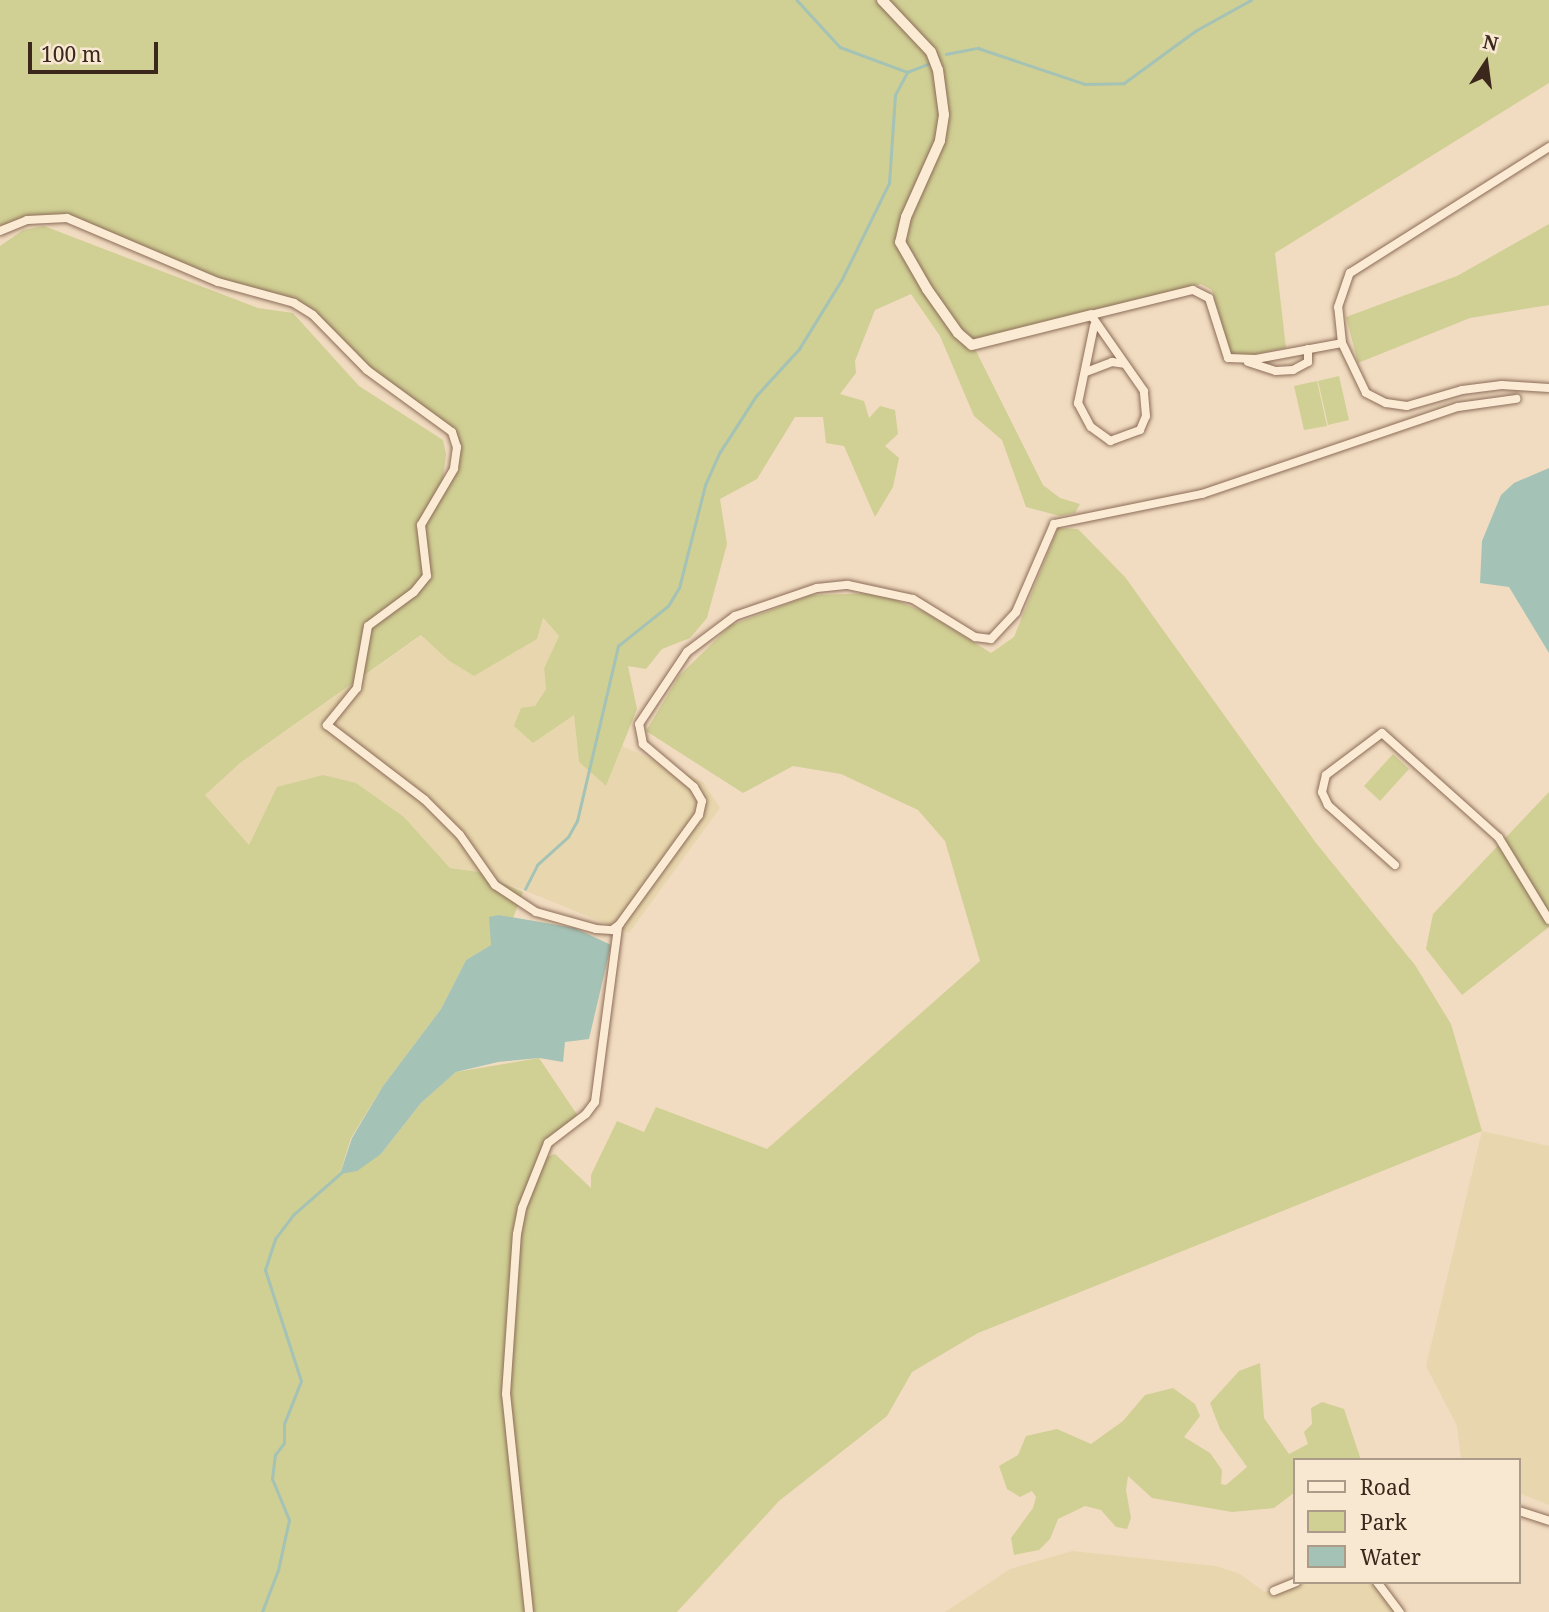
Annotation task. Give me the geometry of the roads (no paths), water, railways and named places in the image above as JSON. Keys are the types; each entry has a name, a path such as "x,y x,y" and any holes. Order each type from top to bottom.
{"street":[{"path":"882,0 931,52 939,70 944,115 940,141 906,217 900,242 927,289 958,333 972,345 1092,320 1200,291 1210,301 1224,353 1232,360 1342,343"},
{"path":"1549,147 1350,273 1338,307 1342,343 1366,393 1398,406 1481,387 1549,388"},
{"path":"0,231 27,220 67,218 218,282 294,303 313,315 367,370 452,432 457,447 454,470 421,525 426,576 414,592 368,626 357,688 327,725 425,800 460,835 474,861 495,885 520,904 596,929 618,927"},
{"path":"1092,320 1144,391 1146,416 1140,430 1118,441 1097,434 1082,414 1078,396 1092,353 1092,320"},
{"path":"1245,360 1276,371 1293,370 1308,362 1308,349"},
{"path":"1084,374 1112,362 1126,365"},
{"path":"529,1612 506,1394 517,1234 522,1208 548,1143 586,1114 595,1102 618,927 694,823 702,805 683,775 643,744 639,724 687,652 735,616 817,588 848,585 895,592 975,637 991,639 1017,612 1043,542 1054,524 1202,494 1458,407 1516,399"},
{"path":"1395,865 1328,805 1322,792 1326,775 1382,733 1499,838 1549,920"},
{"path":"1521,1512 1549,1521"},
{"path":"1274,1591 1294,1583"},
{"path":"1379,1584 1400,1612"}],"water":[{"path":"1549,468 1549,653 1509,587 1480,583 1482,541 1501,495 1514,483"},
{"path":"499,915 575,928 611,945 589,1039 565,1042 563,1062 539,1058 498,1062 456,1072 421,1103 381,1154 357,1171 340,1174 352,1138 383,1086 441,1009 466,960 491,945 489,917"}],"waterway":[{"path":"797,0 840,47 905,71"},
{"path":"946,54 978,48 1085,84 1124,83 1195,31 1251,0"},
{"path":"525,889 537,865 568,837 577,821 618,646 668,606 679,588 705,485 720,452 756,396 799,349 842,279 889,183 895,95 907,72 930,63"},
{"path":"262,1612 278,1570 289,1520 272,1479 275,1455 284,1443 284,1424 301,1381 265,1270 275,1239 293,1215 341,1173"}]}
